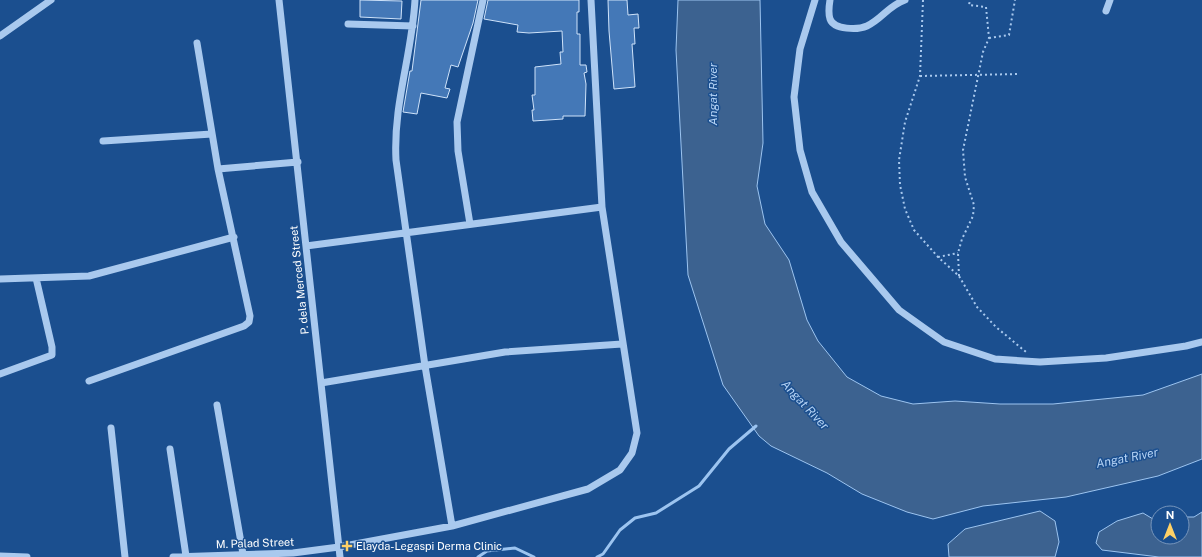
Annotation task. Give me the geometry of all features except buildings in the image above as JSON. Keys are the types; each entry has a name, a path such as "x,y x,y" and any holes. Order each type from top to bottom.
{"street":[{"path":"0,36 51,0"},
{"name":"P. dela Merced Street","path":"279,0 298,162 340,557"},
{"path":"415,0 413,26 399,98 395,135 425,366 452,526"},
{"path":"470,224 458,151 457,122 483,0"},
{"name":"M. Palad Street","path":"173,557 293,553 339,547 452,526 588,489 620,470 632,453 637,433 622,344 602,207 591,0"},
{"path":"814,0 800,49 794,97 800,150 812,192 841,242 899,310 944,342 995,359 1040,362 1106,358 1186,346 1202,342"},
{"path":"830,0 830,19 835,25 849,28 865,27 877,20 888,8 905,0"},
{"path":"1106,11 1110,0"},
{"path":"348,24 413,26"},
{"path":"89,382 244,326 249,322 250,316 234,237 218,170 197,43"},
{"path":"102,141 212,134"},
{"path":"218,170 298,162"},
{"path":"306,246 602,207"},
{"path":"0,279 89,276 234,237"},
{"path":"0,374 52,355 52,347 36,278"},
{"path":"322,383 505,352 622,344"},
{"path":"217,405 243,554"},
{"path":"112,428 125,557"},
{"path":"170,449 186,556"},
{"path":"0,556 27,557"}],"path":[{"path":"923,0 920,76 905,122 899,160 900,185 904,209 914,230 938,258 959,276 977,308 996,327 1028,354"},
{"path":"959,276 958,253 962,239 973,216 974,205 965,178 963,150 983,52 989,38 986,7 969,5 970,0"},
{"path":"989,38 1009,35 1015,0"},
{"path":"920,76 1020,74"},
{"path":"938,258 958,253"}],"water":[{"name":"Angat River","path":"678,0 760,0 763,143 757,186 765,224 789,260 807,320 818,341 847,377 881,396 913,404 955,401 1000,404 1053,404 1143,395 1202,374 1202,459 1158,476 1066,497 983,506 933,519 907,512 862,494 827,473 771,446 759,436 723,385 688,275 676,50"},
{"path":"1040,511 1055,521 1059,542 1055,557 949,557 948,544 965,529"},
{"path":"1202,512 1202,557 1159,557 1102,550 1096,543 1099,532 1117,521 1143,513 1150,517 1150,545 1190,545 1190,517 1194,517"}],"waterway":[{"path":"597,557 603,554 620,530 635,518 656,513 699,486 729,449 756,426"},
{"path":"478,557 487,551 515,548 534,557"}],"place":[{"name":"Elayda-Legaspi Derma Clinic","path":"347,546"}]}
